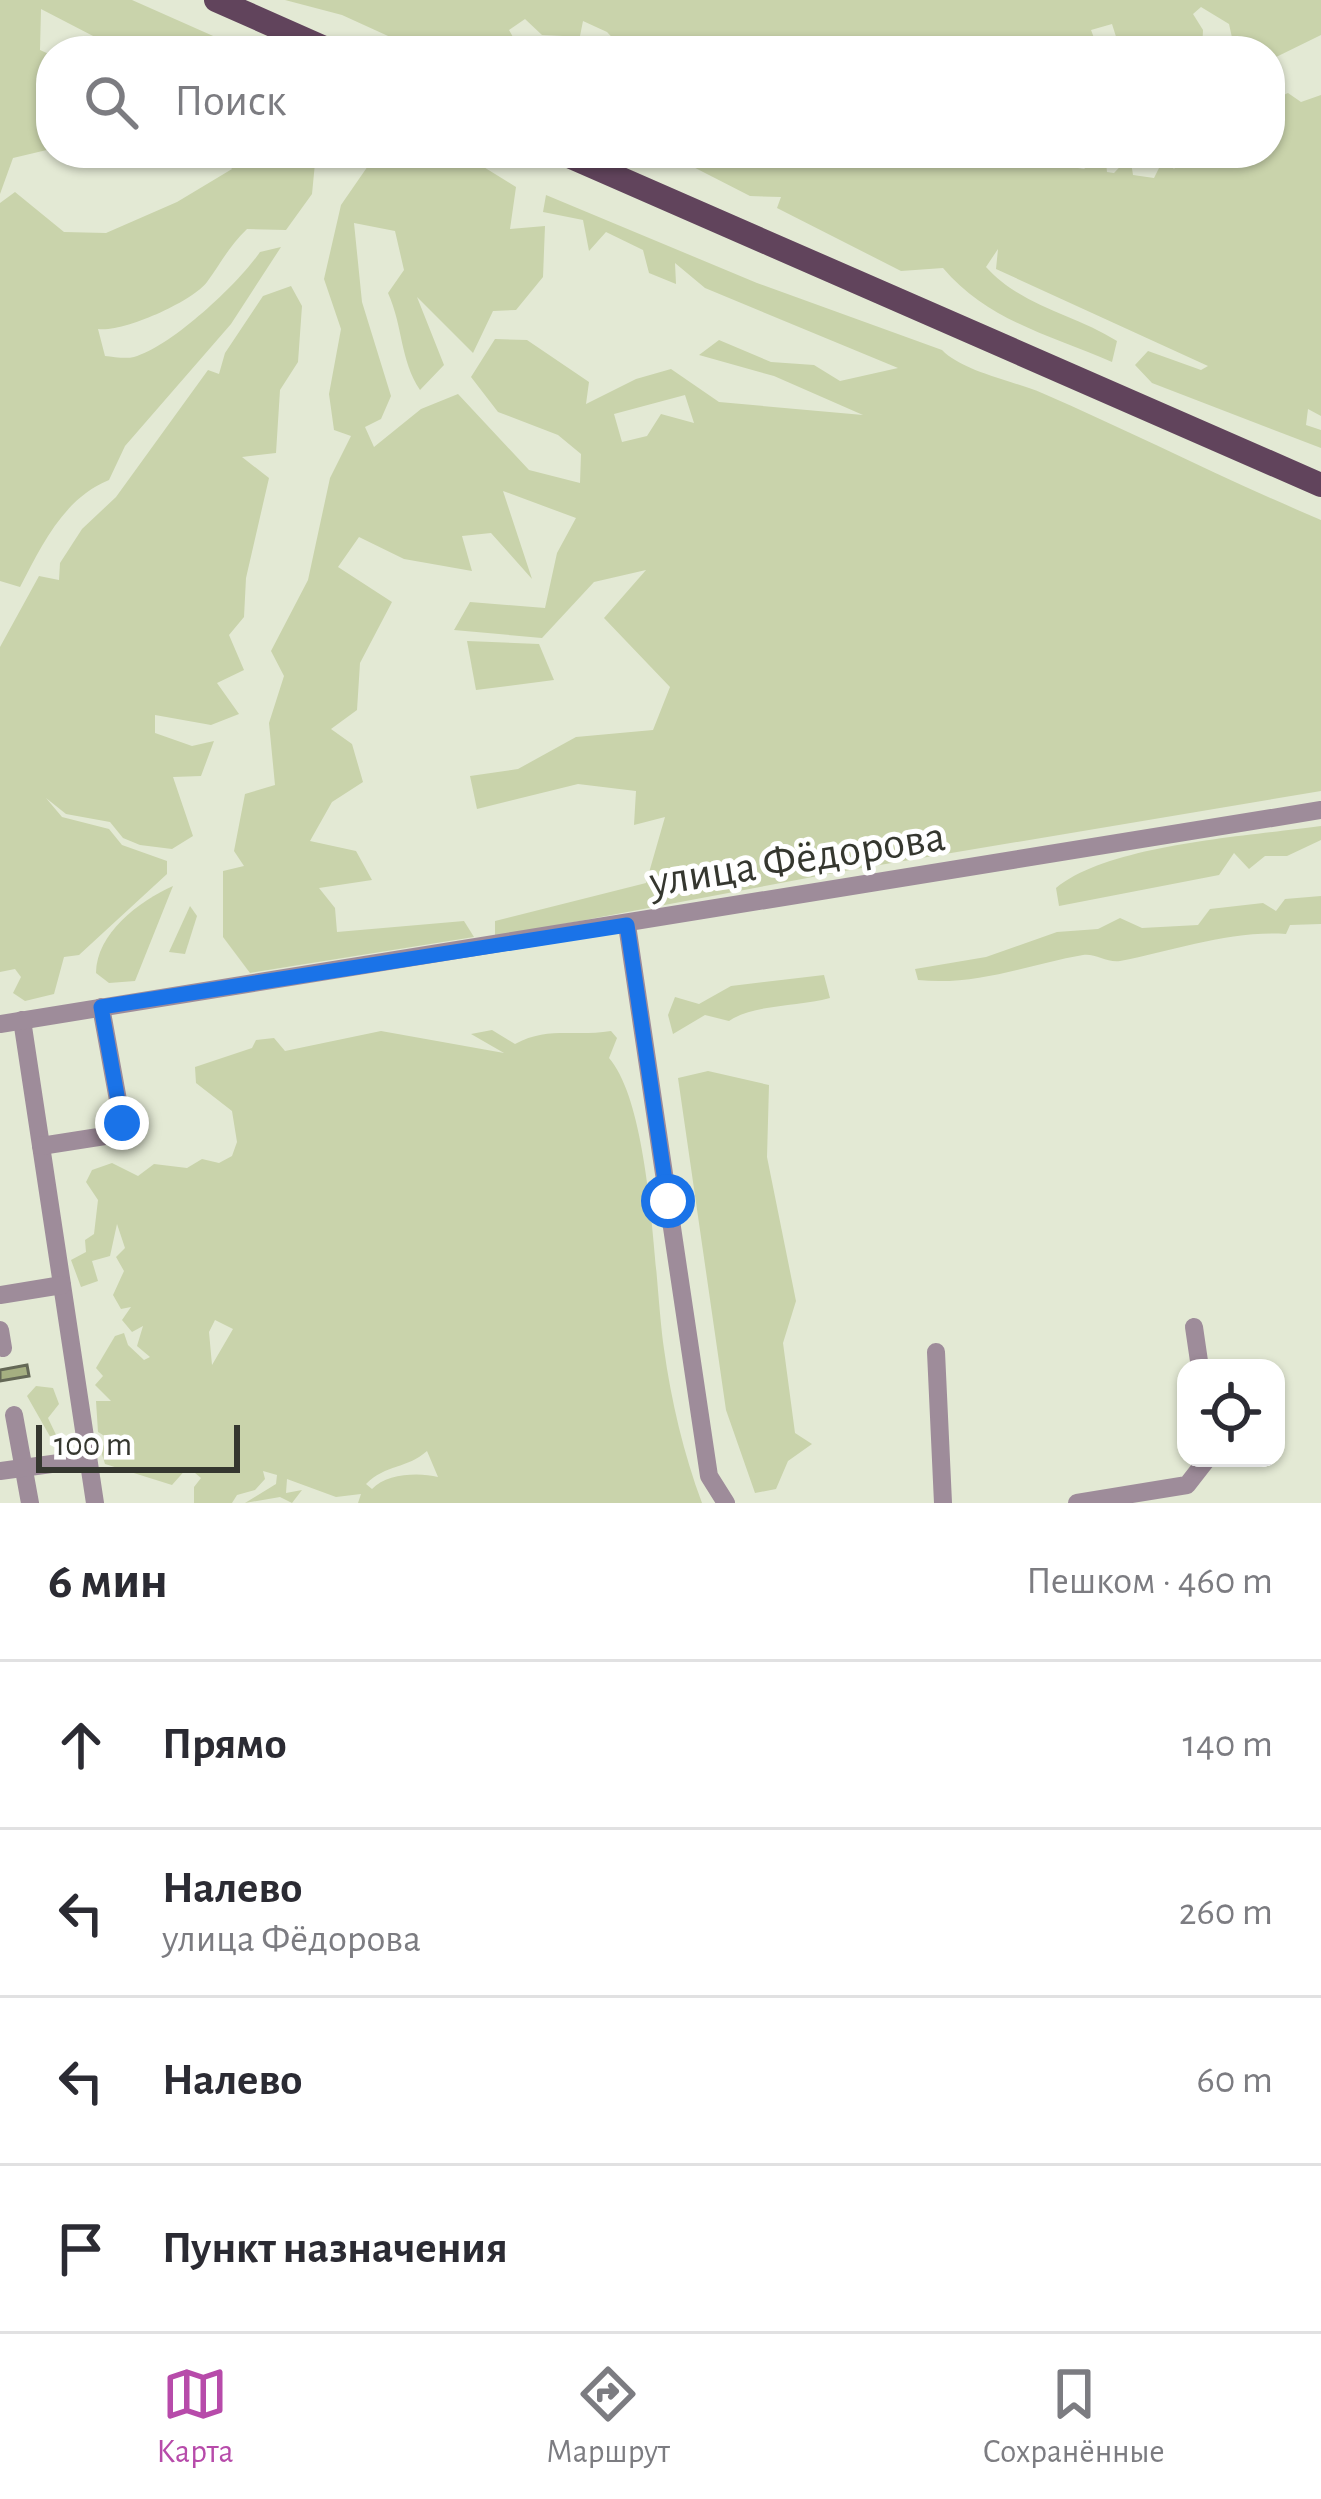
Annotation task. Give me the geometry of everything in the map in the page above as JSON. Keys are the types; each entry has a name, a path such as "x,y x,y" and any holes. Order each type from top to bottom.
{"main road":[{"path":"216,0 297,36"},
{"path":"596,168 1321,485"}],"street":[{"name":"улица Фёдорова","path":"0,1024 1321,810"},
{"path":"627,925 709,1476 726,1503"},
{"path":"41,1146 124,1133 101,1007"},
{"path":"22,1020 95,1503"},
{"path":"0,1295 62,1285"},
{"path":"1195,1327 1199,1359"},
{"path":"936,1352 943,1503"},
{"path":"14,1415 30,1503"},
{"path":"0,1471 88,1459"},
{"path":"1077,1503 1187,1485 1201,1467"}],"green space":[{"path":"0,0 132,0 213,36 93,36 41,9 40,36 36,36 36,153 13,158 0,194"},
{"path":"285,0 1321,0 1321,35 1285,53 1285,36 1232,36 1229,24 1201,7 1193,14 1203,36 1116,36 1112,24 1091,30 1093,36 611,36 583,21 580,36 563,36 542,35 525,19 509,30 512,36 388,36 342,15"},
{"path":"1285,94 1301,102 1321,95 1321,416 1308,409 1306,425 1321,430 1321,448 1152,383 1135,365 1148,351 1201,370 1208,366 996,269 998,249 986,267 1015,291 1117,341 1112,362 1000,314 943,268 901,271 777,208 781,197 750,196 695,168 1107,168 1114,173 1132,168 1133,175 1154,178 1159,168 1285,168"},
{"path":"315,168 312,194 286,230 247,229 207,282 188,298 140,321 98,329 105,356 131,358 149,351 203,312 260,252 281,247 231,324 125,446 109,480 79,498 56,524 20,587 0,581 0,203 15,192 64,232 106,233 177,202 232,169"},
{"path":"367,168 485,168 516,187 510,229 545,226 543,277 516,310 493,311 473,353 417,297 444,365 420,390 388,293 404,270 395,231 354,223 362,302 391,396 381,419 365,427 374,447 421,409 458,394 529,470 580,483 581,454 558,435 498,412 471,377 495,339 527,340 589,382 586,404 636,379 671,369 719,402 863,415 774,376 699,355 719,340 771,362 814,365 840,381 898,368 705,288 675,263 676,284 649,273 643,250 606,232 589,251 583,220 543,212 546,195 757,283 942,350 975,370 1042,393 1321,520 1321,791 850,870 495,937 495,921 646,883 665,817 634,825 636,791 578,784 477,809 470,776 518,769 576,737 653,730 670,687 604,618 646,570 594,582 542,638 454,630 470,602 545,608 557,553 576,518 503,491 532,579 491,533 462,536 472,571 404,559 359,537 338,567 392,602 360,663 357,710 331,729 352,744 363,782 332,802 310,841 356,851 372,880 319,888 335,908 337,932 464,921 474,937 250,973 223,937 223,871 244,866 234,851 245,794 275,785 269,723 284,676 271,651 308,580 330,478 351,436 334,430 329,394 341,329 324,279 341,205","holes":["685,395 694,423 661,414 647,436 622,442 614,414"]},
{"path":"291,286 302,306 298,362 280,390 276,453 242,457 269,478 246,578 244,617 229,635 244,670 217,683 239,714 211,725 155,715 155,733 192,746 214,741 201,776 173,777 193,836 172,849 140,845 123,838 110,822 66,814 46,798 62,817 109,829 122,845 167,861 167,874 79,955 64,957 54,994 25,1001 13,993 21,977 15,969 0,972 0,647 39,576 59,580 60,563 82,529 116,497 208,370 219,374 225,353 263,296"},
{"path":"467,641 539,644 554,680 476,690"},
{"path":"1321,826 1321,840 1287,856 1265,856 1249,869 1234,853 1219,875 1059,906 1056,888 1110,861 1182,844"},
{"path":"173,886 135,981 109,983 96,973 111,932 147,900"},
{"path":"1321,896 1321,924 1290,925 1286,934 1223,938 1120,961 1083,955 961,980 918,980 915,969 986,957 1057,932 1098,929 1120,918 1142,928 1198,925 1210,909 1263,903 1276,911 1285,899"},
{"path":"190,906 197,916 185,954 169,952"},
{"path":"824,975 830,998 763,1009 729,1021 705,1015 673,1034 668,1015 675,997 699,1004 731,986"},
{"path":"492,1030 515,1044 550,1034 611,1031 617,1038 609,1058 623,1082 643,1154 667,1368 702,1503 358,1503 361,1494 336,1497 287,1479 286,1493 302,1490 292,1503 280,1497 245,1503 276,1484 277,1475 263,1471 265,1479 255,1490 237,1495 232,1503 194,1503 194,1487 201,1478 188,1467 172,1485 105,1464 100,1448 111,1440 98,1432 96,1401 111,1401 95,1385 103,1376 96,1368 115,1336 124,1333 128,1345 144,1360 150,1357 137,1346 143,1326 132,1332 122,1320 131,1307 121,1309 113,1295 124,1271 116,1257 125,1248 117,1224 110,1256 92,1261 98,1281 81,1287 71,1260 86,1252 85,1240 94,1234 98,1200 86,1182 92,1170 112,1163 138,1176 154,1164 187,1168 202,1159 219,1163 232,1156 237,1142 232,1111 196,1083 195,1067 252,1048 256,1040 274,1038 285,1051 381,1031 504,1053 471,1034","holes":["215,1320 233,1329 212,1365 209,1332","427,1451 438,1477 403,1476 372,1489 366,1484"]},
{"path":"708,1071 769,1085 767,1157 796,1301 783,1343 795,1433 812,1444 788,1461 776,1489 755,1493 726,1410 678,1078"},
{"path":"36,1386 53,1388 59,1404 48,1418 58,1439 56,1447 27,1396"}],"building":[{"path":"27,1365 29,1376 0,1381 0,1370"}],"route":[{"path":"122,1123 101,1007 627,925 668,1201"}]}
